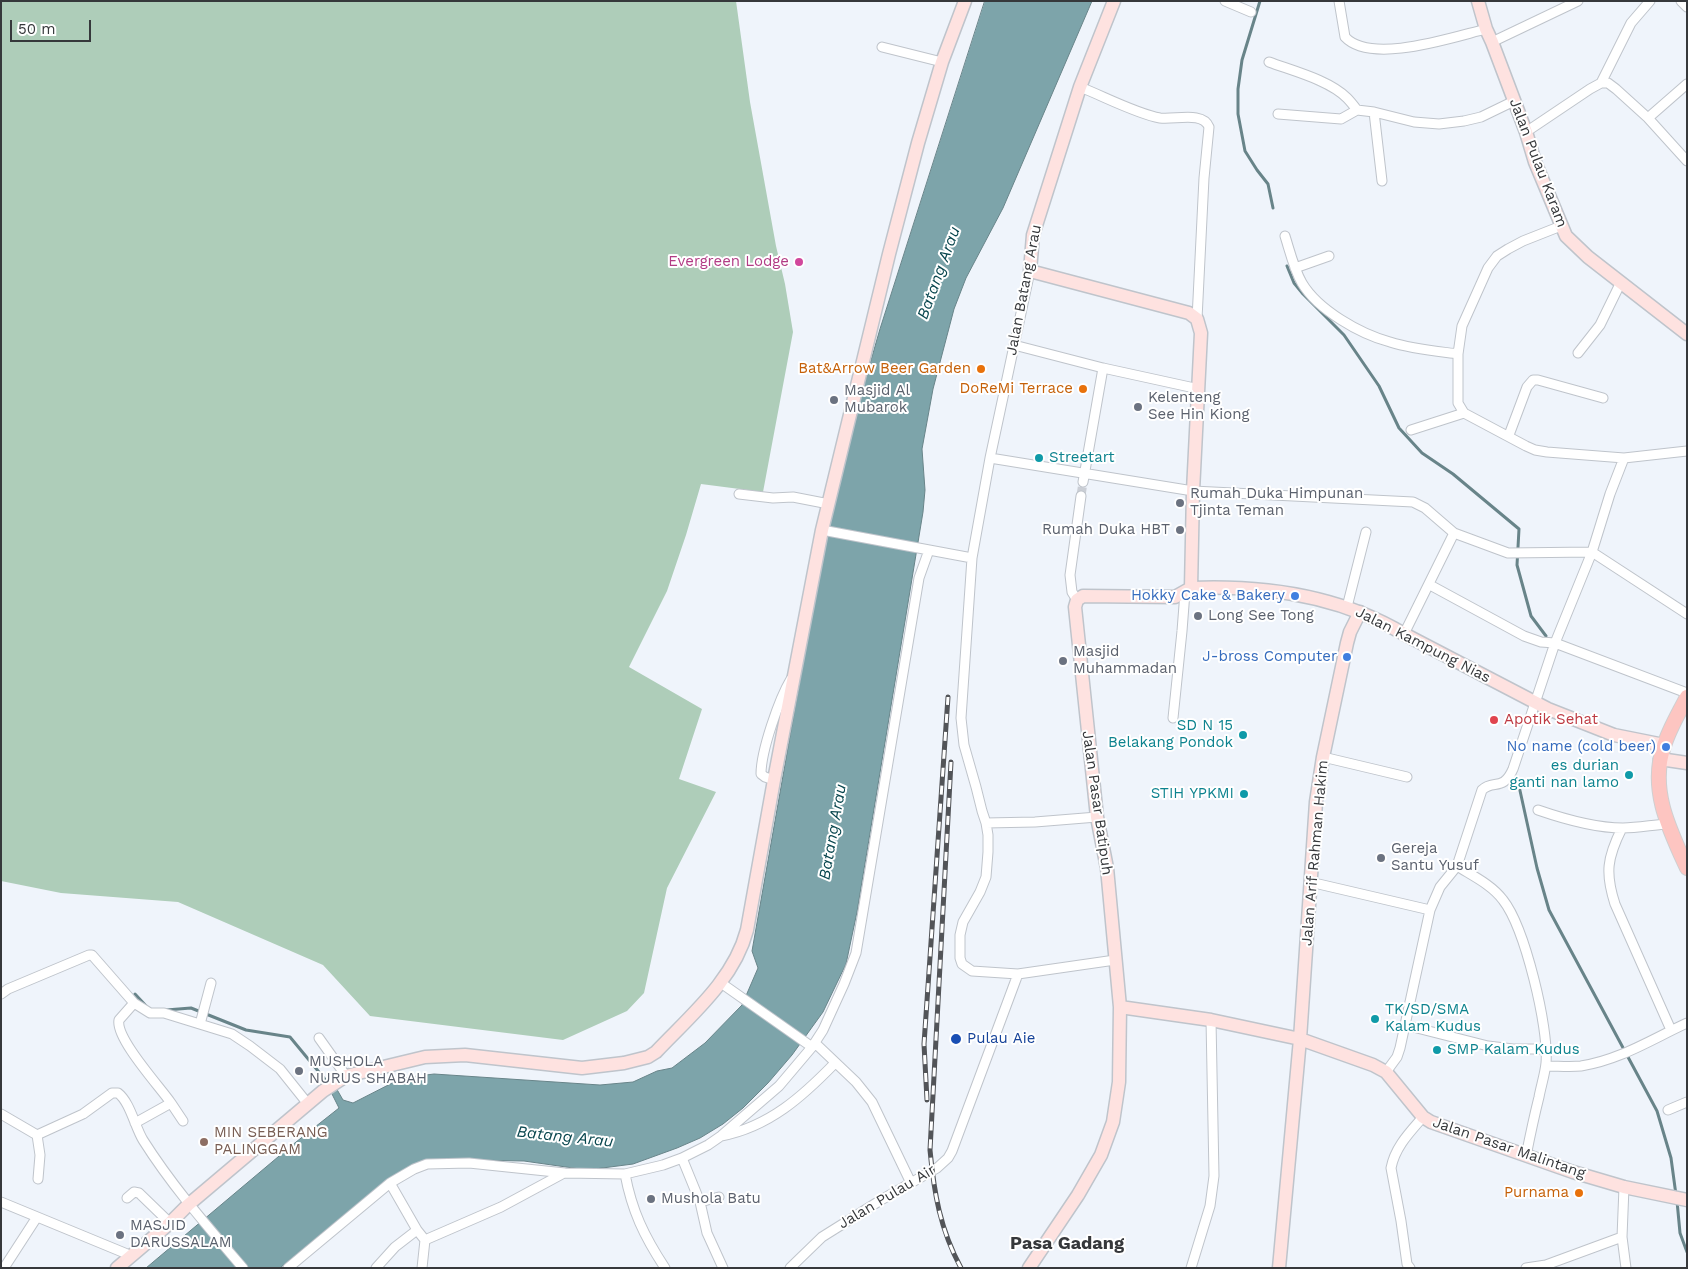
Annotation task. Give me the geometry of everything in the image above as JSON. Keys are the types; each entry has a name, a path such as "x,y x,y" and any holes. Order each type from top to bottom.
{"main road":[{"path":"1687,697 1662,752 1658,776 1666,824 1687,868"}],"street":[{"path":"117,1268 170,1223 192,1209 308,1104 343,1078 400,1062 441,1056 465,1055 582,1068 624,1064 648,1057 656,1052 723,985 745,938 823,531 889,254 918,143 942,62 965,1"},
{"name":"Jalan Batang Arau","path":"1114,1 1080,87 1033,235 1030,271 990,458 972,558 961,718 964,745 988,834 986,877 963,922 960,935 960,958 962,964 972,971 1018,974 1115,960"},
{"path":"1225,1 1251,12"},
{"path":"1339,1 1345,37 1348,41 1365,48 1382,50 1422,45 1486,29"},
{"path":"1492,42 1578,1"},
{"path":"1601,83 1632,23 1650,1"},
{"path":"1681,1 1687,7"},
{"name":"Jalan Pulau Karam","path":"1481,3 1486,29 1526,132 1535,162 1566,236 1572,243 1687,334"},
{"path":"882,46 942,62"},
{"path":"1269,62 1324,82 1347,98 1357,110"},
{"path":"1526,132 1590,88 1601,83 1608,83 1616,88 1648,118 1687,161"},
{"path":"1648,118 1687,84"},
{"path":"1080,87 1145,114 1160,118 1203,118 1209,127 1204,178 1197,318 1200,333 1199,390 1188,590 1173,718"},
{"path":"1278,114 1341,119 1357,110 1374,112 1414,122 1439,124 1481,117 1514,101"},
{"path":"1374,112 1382,180"},
{"path":"1561,226 1523,240 1497,256 1488,268 1462,326 1458,354 1458,403 1464,413 1535,450 1624,458 1687,452"},
{"path":"1285,236 1295,268 1302,282 1312,296 1328,311 1372,336 1392,343 1458,354"},
{"path":"1295,268 1329,256"},
{"path":"1030,271 1189,314 1197,318"},
{"path":"1578,354 1600,325 1621,282"},
{"path":"1014,345 1199,390"},
{"path":"1084,478 1103,368"},
{"path":"1508,436 1527,387 1533,380 1604,398"},
{"path":"1411,430 1464,413"},
{"path":"990,458 1084,478 1193,491 1413,502 1425,508 1454,533 1508,553 1592,552 1687,614"},
{"path":"1386,1072 1397,1057 1430,910 1440,887 1457,866 1482,790 1486,786 1498,785 1509,777 1555,642 1592,552 1610,494 1624,458"},
{"path":"740,494 773,498 793,497 829,504"},
{"path":"1077,600 1072,592 1070,575 1081,496"},
{"path":"823,531 972,558"},
{"path":"1347,607 1366,532"},
{"path":"1404,634 1430,585 1454,533"},
{"path":"288,1268 390,1183 427,1164 469,1163 564,1173 625,1174 664,1165 708,1145 779,1086 811,1045 838,999 856,953 919,578 926,550"},
{"path":"1430,585 1524,636 1540,642 1555,642 1687,693"},
{"name":"Jalan Kampung Nias","path":"1077,600 1083,596 1175,597 1188,590 1221,587 1281,591 1347,607 1383,622 1548,708 1687,763"},
{"name":"Jalan Pasar Batipuh","path":"1029,1268 1090,1176 1114,1122 1119,1082 1120,1007 1106,868 1097,817 1075,615 1077,600"},
{"name":"Jalan Arif Rahman Hakim","path":"1278,1268 1300,1040 1316,802 1323,756 1347,643 1360,612"},
{"path":"1323,756 1407,777"},
{"path":"1538,810 1578,821 1622,828 1666,824"},
{"path":"986,823 1035,822 1097,817"},
{"path":"1622,828 1614,843 1608,868 1610,888 1619,913 1671,1030"},
{"path":"1457,866 1497,893 1510,912 1525,949 1535,984 1547,1050 1546,1066 1526,1156"},
{"path":"1310,882 1430,910"},
{"path":"1,994 8,989 90,955 94,956 134,1003 150,1013 202,1016 250,1046 284,1073 308,1104"},
{"name":"Jalan Pulau Air","path":"790,1268 822,1237 881,1200 938,1168 948,1158 1018,974"},
{"path":"202,1016 210,983"},
{"path":"723,985 811,1045 856,1082 872,1102 911,1183"},
{"path":"134,1003 118,1022 119,1027 132,1052 183,1121"},
{"name":"Jalan Pasar Malintang","path":"1120,1007 1211,1020 1300,1040 1373,1064 1386,1072 1423,1117 1447,1129 1624,1187 1685,1200"},
{"path":"1191,1268 1206,1223 1212,1192 1214,1153 1211,1020"},
{"path":"1546,1066 1581,1066 1622,1055 1687,1023"},
{"path":"1405,1026 1488,1046 1547,1050"},
{"path":"319,1038 343,1078"},
{"path":"721,1136 736,1133 763,1123 802,1096 835,1063"},
{"path":"37,1135 83,1114 112,1093 118,1092 122,1096 142,1139 192,1209 243,1268"},
{"path":"1668,1110 1687,1102"},
{"path":"135,1123 171,1103"},
{"path":"1,1114 37,1135"},
{"path":"1410,1268 1407,1264 1391,1168 1401,1144 1423,1117"},
{"path":"37,1135 40,1155 38,1179"},
{"path":"682,1158 700,1202 707,1233 723,1268"},
{"path":"425,1240 501,1207 564,1173"},
{"path":"625,1174 638,1222 651,1248 665,1268"},
{"path":"390,1183 417,1230 425,1240 422,1268"},
{"path":"1624,1187 1622,1237 1626,1268"},
{"path":"127,1198 134,1192 139,1193 170,1223"},
{"path":"700,1202 719,1196"},
{"path":"1,1202 132,1256"},
{"path":"4,1268 37,1217"},
{"path":"376,1268 395,1247 417,1230"},
{"path":"1526,1268 1546,1265 1622,1237"}],"green space":[{"path":"1,1 736,1 750,102 793,332 763,492 701,484 667,591 629,667 702,709 679,779 716,792 667,888 644,993 627,1011 563,1040 370,1016 323,965 178,902 61,893 1,881"}],"water":[{"name":"Batang Arau","path":"985,1 1092,1 1003,208 966,278 954,309 933,389 922,449 925,490 923,512 857,912 846,964 823,1012 792,1055 743,1108 723,1124 700,1138 677,1148 633,1164 587,1170 524,1161 467,1160 402,1172 384,1182 280,1268 146,1268 339,1108 329,1088 335,1086 343,1100 353,1103 402,1078 434,1074 600,1085 633,1082 657,1071 672,1068 705,1043 742,1005 758,968 752,951 825,538 844,454 880,329"}],"waterway":[{"path":"1260,1 1242,60 1238,89 1238,114 1245,151 1268,184 1273,208"},
{"path":"1287,266 1294,283 1303,294 1344,335 1379,386 1399,428 1422,453 1453,474 1519,529 1517,565 1531,616 1546,636"},
{"path":"1517,777 1537,868 1549,910 1657,1111 1671,1158 1676,1195"},
{"path":"135,994 148,1008"},
{"path":"166,1010 191,1008 246,1030 290,1037 328,1083"},
{"path":"1677,1201 1680,1233 1687,1252"}],"tunnel":[{"path":"1081,496 1083,482"}],"railway":[{"path":"927,1100 924,1044 948,697"},
{"path":"951,762 930,1150 939,1210 948,1239 961,1268"}],"place":[{"name":"Evergreen Lodge","path":"799,262"},
{"name":"Bat&Arrow Beer Garden","path":"981,369"},
{"name":"DoReMi Terrace","path":"1083,389"},
{"name":"Masjid Al Mubarok","path":"834,400"},
{"name":"Kelenteng See Hin Kiong","path":"1138,407"},
{"name":"Streetart","path":"1039,458"},
{"name":"Rumah Duka Himpunan Tjinta Teman","path":"1180,503"},
{"name":"Rumah Duka HBT","path":"1180,530"},
{"name":"Hokky Cake & Bakery","path":"1295,596"},
{"name":"Long See Tong","path":"1198,616"},
{"name":"J-bross Computer","path":"1347,657"},
{"name":"Masjid Muhammadan","path":"1063,661"},
{"name":"Apotik Sehat","path":"1494,720"},
{"name":"SD N 15 Belakang Pondok","path":"1243,735"},
{"name":"No name (cold beer)","path":"1666,747"},
{"name":"es durian ganti nan lamo","path":"1629,775"},
{"name":"STIH YPKMI","path":"1244,794"},
{"name":"Gereja Santu Yusuf","path":"1381,858"},
{"name":"TK/SD/SMA Kalam Kudus","path":"1375,1019"},
{"name":"Pulau Aie","path":"956,1039"},
{"name":"SMP Kalam Kudus","path":"1437,1050"},
{"name":"MUSHOLA NURUS SHABAH","path":"299,1071"},
{"name":"MIN SEBERANG PALINGGAM","path":"204,1142"},
{"name":"Purnama","path":"1579,1193"},
{"name":"Mushola Batu","path":"651,1199"},
{"name":"MASJID DARUSSALAM","path":"120,1235"}],"district":[{"name":"Pasa Gadang","path":"1067,1244"}]}
